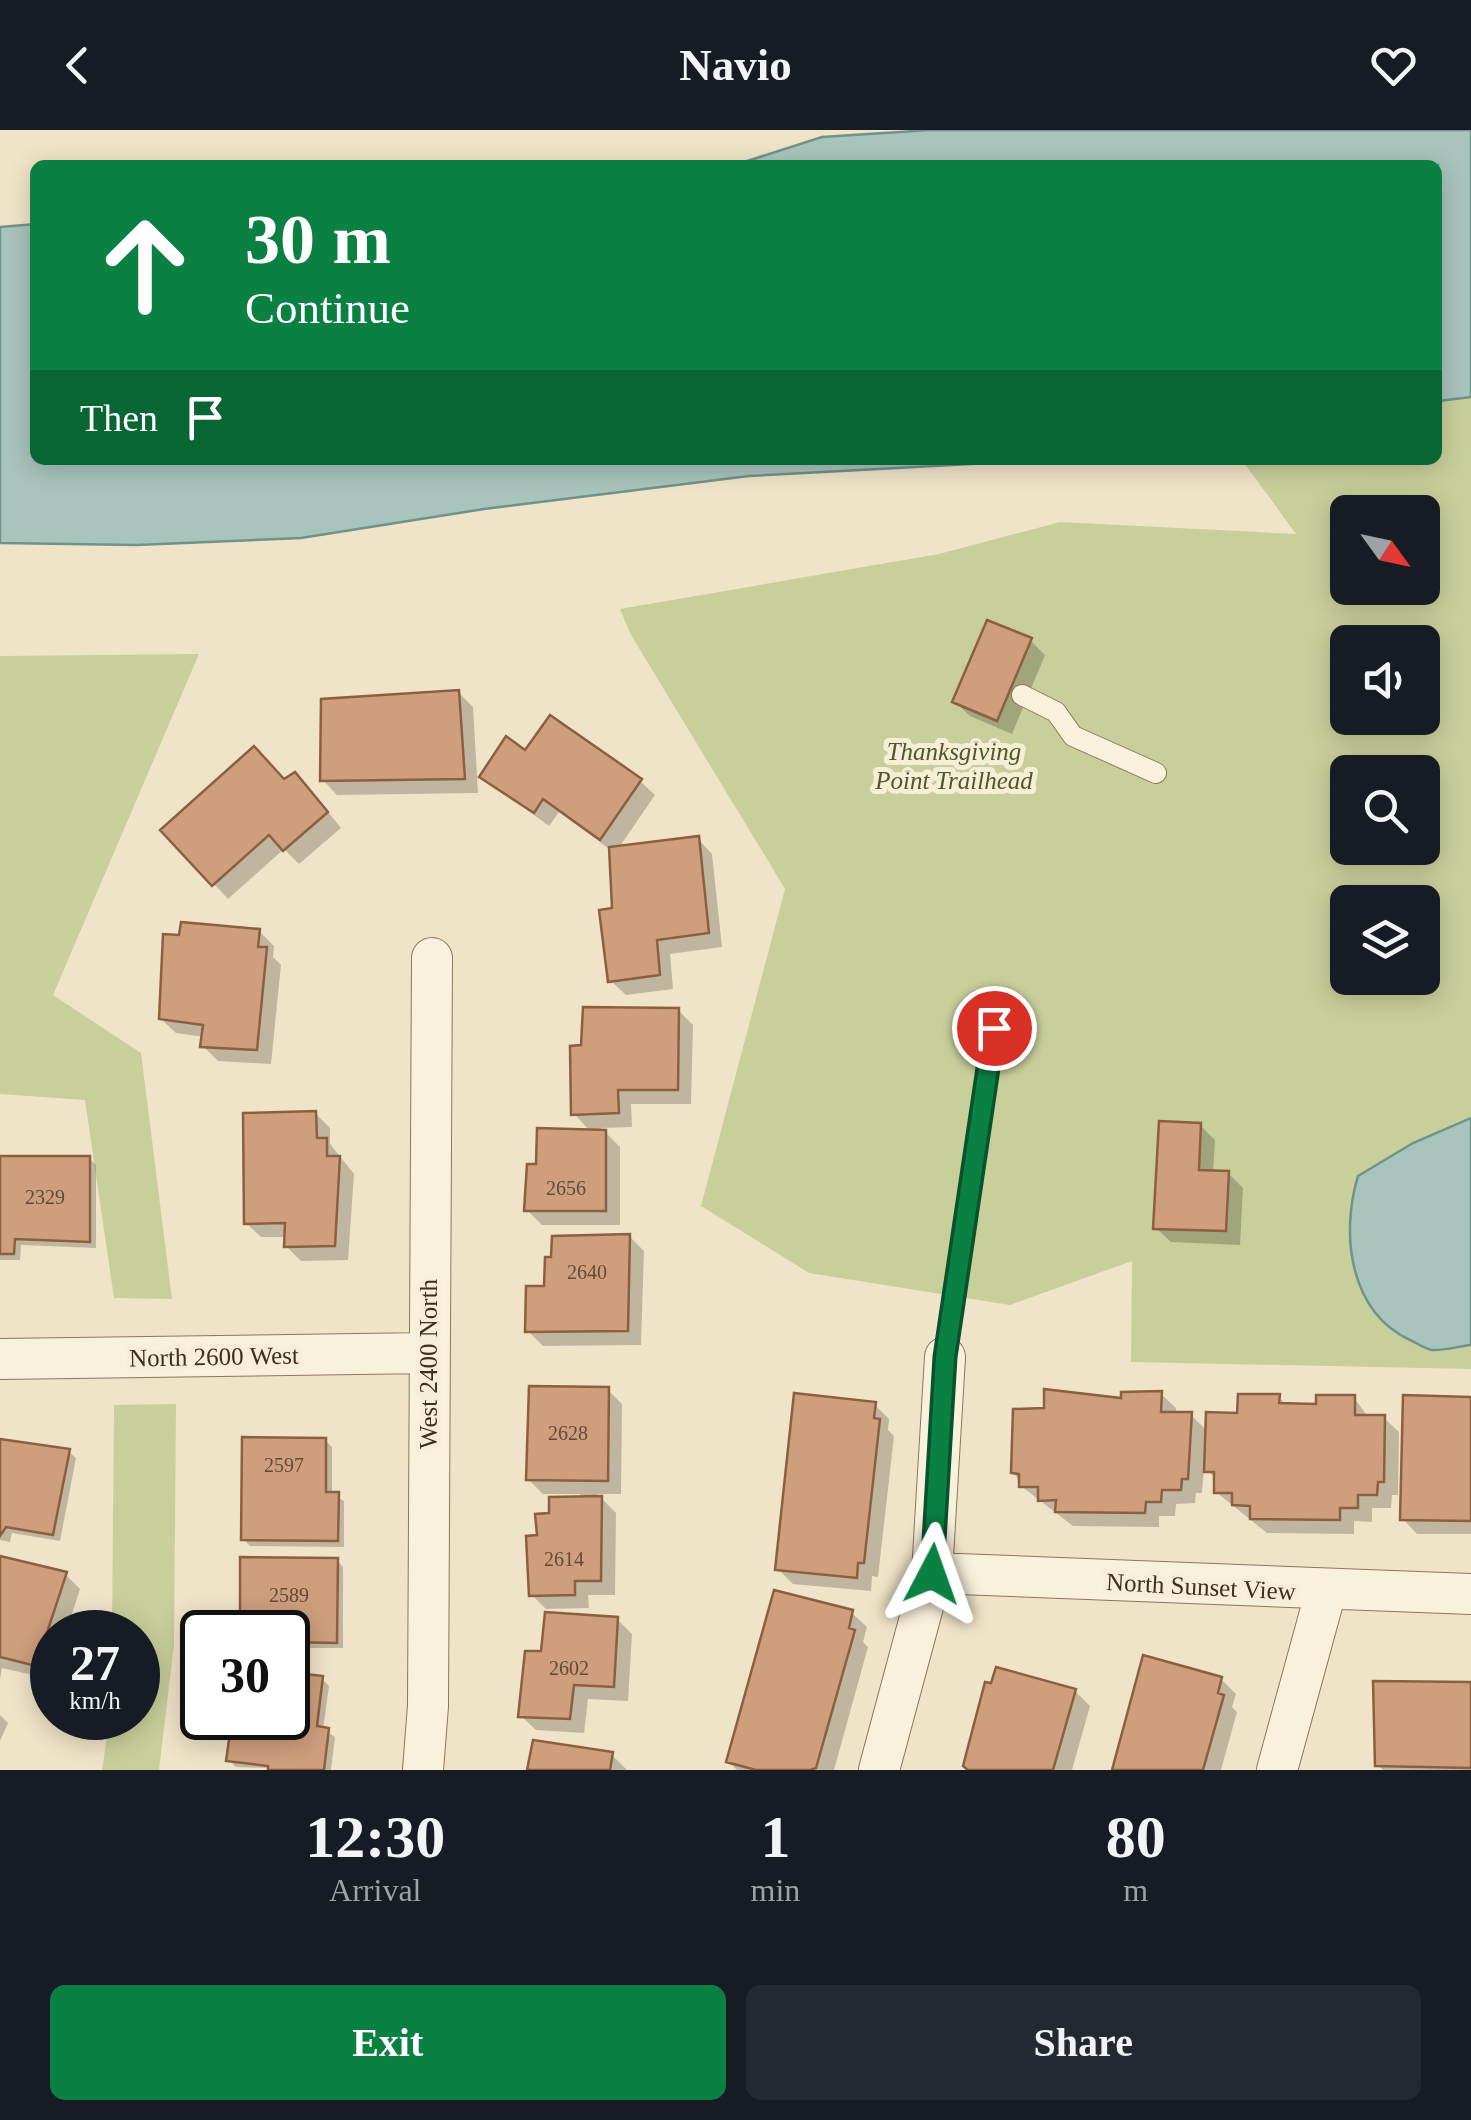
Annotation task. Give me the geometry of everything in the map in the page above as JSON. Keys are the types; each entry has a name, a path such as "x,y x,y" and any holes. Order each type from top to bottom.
{"street":[{"name":"West 2400 North","path":"423,1770 428,1706 432,958"},
{"name":"North 2600 West","path":"0,1359 427,1353"},
{"path":"879,1770 932,1574 945,1357"},
{"name":"North Sunset View","path":"932,1574 1326,1592 1471,1594"},
{"path":"1277,1770 1326,1592"}],"lane":[{"path":"1022,695 1056,712 1073,736 1156,773"},
{"path":"945,1357 994,1028"}],"green space":[{"name":"Thanksgiving Point Trailhead","path":"1471,130 1471,1369 1131,1362 1132,1261 1010,1305 809,1273 701,1206 785,889 631,635 620,609 939,554 1060,522 1296,534 1246,465 1442,465 1442,161"},
{"path":"199,654 53,995 141,1053 172,1299 114,1298 85,1100 0,1094 0,656"},
{"path":"176,1404 174,1645 159,1770 102,1770 107,1740 160,1740 160,1610 112,1610 114,1405"}],"water":[{"path":"930,130 1471,130 1471,397 1442,401 1442,160 751,160 822,137"},
{"path":"30,224 30,465 955,465 749,476 484,509 301,538 137,545 0,543 0,227"},
{"path":"1471,1118 1471,1345 1432,1350 1390,1327 1362,1291 1351,1246 1353,1199 1358,1176 1413,1143"}],"building":[{"path":"987,620 1032,638 997,721 952,702"},
{"path":"459,690 465,779 320,781 321,699"},
{"path":"550,715 642,779 600,840 543,799 534,813 479,777 506,736 525,750"},
{"path":"254,746 284,779 295,772 328,812 283,851 269,835 212,886 160,830"},
{"path":"699,836 709,933 657,940 660,975 608,982 599,910 612,908 609,847"},
{"path":"181,922 260,929 258,947 267,947 257,1050 200,1047 203,1025 159,1019 163,934 179,935"},
{"path":"583,1007 679,1008 678,1090 618,1090 619,1113 571,1115 570,1046 581,1045"},
{"path":"316,1111 317,1138 327,1138 327,1156 340,1156 335,1246 284,1247 285,1223 244,1224 243,1113"},
{"path":"1159,1121 1201,1123 1199,1170 1229,1171 1226,1231 1153,1229"},
{"path":"537,1128 606,1130 606,1211 524,1211 527,1164 536,1164"},
{"path":"0,1156 90,1156 90,1242 15,1239 14,1254 0,1254"},
{"path":"630,1234 628,1331 525,1332 526,1286 544,1286 545,1257 551,1257 552,1236"},
{"path":"529,1386 609,1387 608,1481 526,1480"},
{"path":"1044,1389 1121,1398 1121,1392 1162,1391 1161,1412 1192,1412 1188,1479 1182,1479 1181,1490 1162,1490 1161,1502 1146,1502 1145,1513 1055,1512 1056,1500 1038,1501 1038,1487 1019,1487 1019,1474 1011,1473 1013,1409 1044,1408"},
{"path":"794,1393 876,1402 874,1418 880,1419 864,1563 858,1563 857,1578 775,1570"},
{"path":"1238,1394 1280,1394 1279,1403 1316,1404 1316,1395 1355,1395 1355,1415 1385,1415 1384,1482 1378,1482 1377,1495 1358,1495 1358,1508 1340,1508 1340,1520 1250,1519 1250,1506 1232,1505 1232,1493 1214,1493 1214,1472 1204,1472 1206,1412 1237,1413"},
{"path":"1403,1395 1471,1397 1471,1521 1400,1520"},
{"path":"242,1437 326,1438 326,1492 339,1492 338,1541 241,1540"},
{"path":"0,1439 70,1449 53,1535 6,1527 0,1536"},
{"path":"602,1496 601,1581 575,1581 575,1595 529,1596 526,1536 537,1535 535,1514 549,1513 549,1497"},
{"path":"0,1556 67,1572 54,1610 30,1610 30,1664 0,1657"},
{"path":"240,1557 338,1558 337,1643 310,1642 310,1610 240,1610"},
{"path":"774,1590 853,1610 849,1628 855,1630 816,1768 810,1770 756,1770 726,1762"},
{"path":"545,1612 618,1617 614,1687 574,1685 570,1719 518,1717 525,1651 541,1651"},
{"path":"1143,1655 1222,1677 1218,1693 1224,1695 1203,1770 1112,1770"},
{"path":"996,1667 1076,1689 1053,1770 968,1770 963,1766 985,1682 991,1683"},
{"path":"310,1675 323,1676 317,1726 329,1728 324,1770 268,1770 268,1766 226,1761 229,1740 310,1740"},
{"path":"1373,1681 1471,1682 1471,1768 1375,1766"},
{"path":"533,1740 613,1752 610,1770 527,1770"}],"route":[{"path":"932,1574 945,1357 994,1028"}]}
